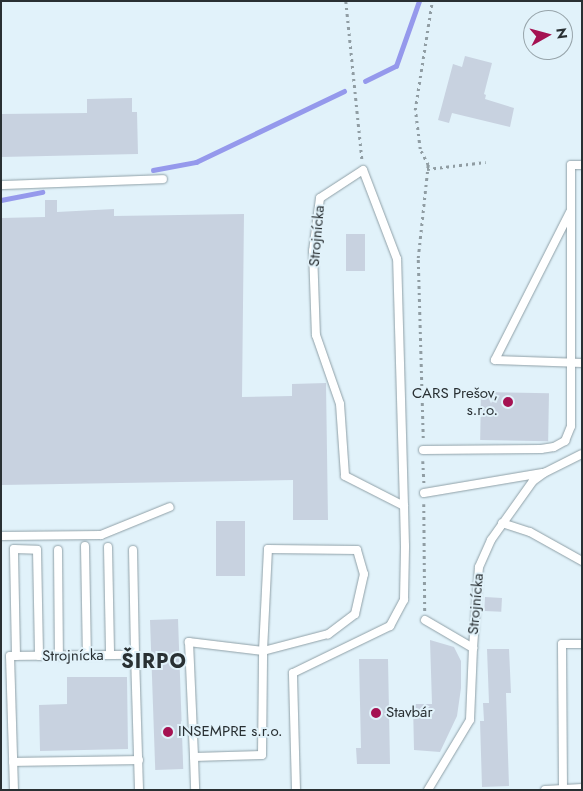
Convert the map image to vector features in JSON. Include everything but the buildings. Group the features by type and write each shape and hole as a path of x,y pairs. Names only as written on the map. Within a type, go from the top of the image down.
{"lane":[{"path":"423,450 554,448 565,440 571,426 571,165 582,165"},
{"path":"296,790 293,673 390,626 404,600 404,506 397,259 363,170"},
{"name":"Strojnícka","path":"363,170 320,198 313,251 316,335 340,404 345,476 404,506"},
{"path":"1,185 163,179"},
{"path":"571,210 495,360 582,363"},
{"name":"Strojnícka","path":"428,790 470,720 479,567 490,540 533,481 544,473 582,454"},
{"path":"424,493 544,473"},
{"path":"1,536 101,535 170,507"},
{"path":"502,523 530,532 582,561"},
{"path":"85,546 87,656"},
{"path":"108,547 110,656"},
{"path":"194,757 262,755 263,651 268,549 357,550 364,574 355,614 328,634 263,651 189,642 195,790"},
{"path":"14,790 10,656 16,656 14,550 37,550 39,656"},
{"path":"58,550 59,656"},
{"path":"133,550 139,790"},
{"name":"Strojnícka","path":"425,620 473,648"},
{"path":"563,789 562,644 582,644"},
{"name":"Strojnícka","path":"16,656 135,655"},
{"path":"13,762 139,760"},
{"path":"545,790 582,788"}],"path":[{"path":"346,1 363,170"},
{"path":"425,620 422,344 418,258 427,169 420,148 415,110 432,1"},
{"path":"427,169 486,162"}],"waterway":[{"path":"365,81 396,66 419,1"},
{"path":"153,170 196,162 344,91"},
{"path":"1,200 42,192"}],"place":[{"name":"CARS Prešov, s.r.o.","path":"508,402"},
{"name":"Stavbár","path":"376,713"},
{"name":"INSEMPRE s.r.o.","path":"168,732"}],"district":[{"name":"ŠIRPO","path":"154,661"}]}
